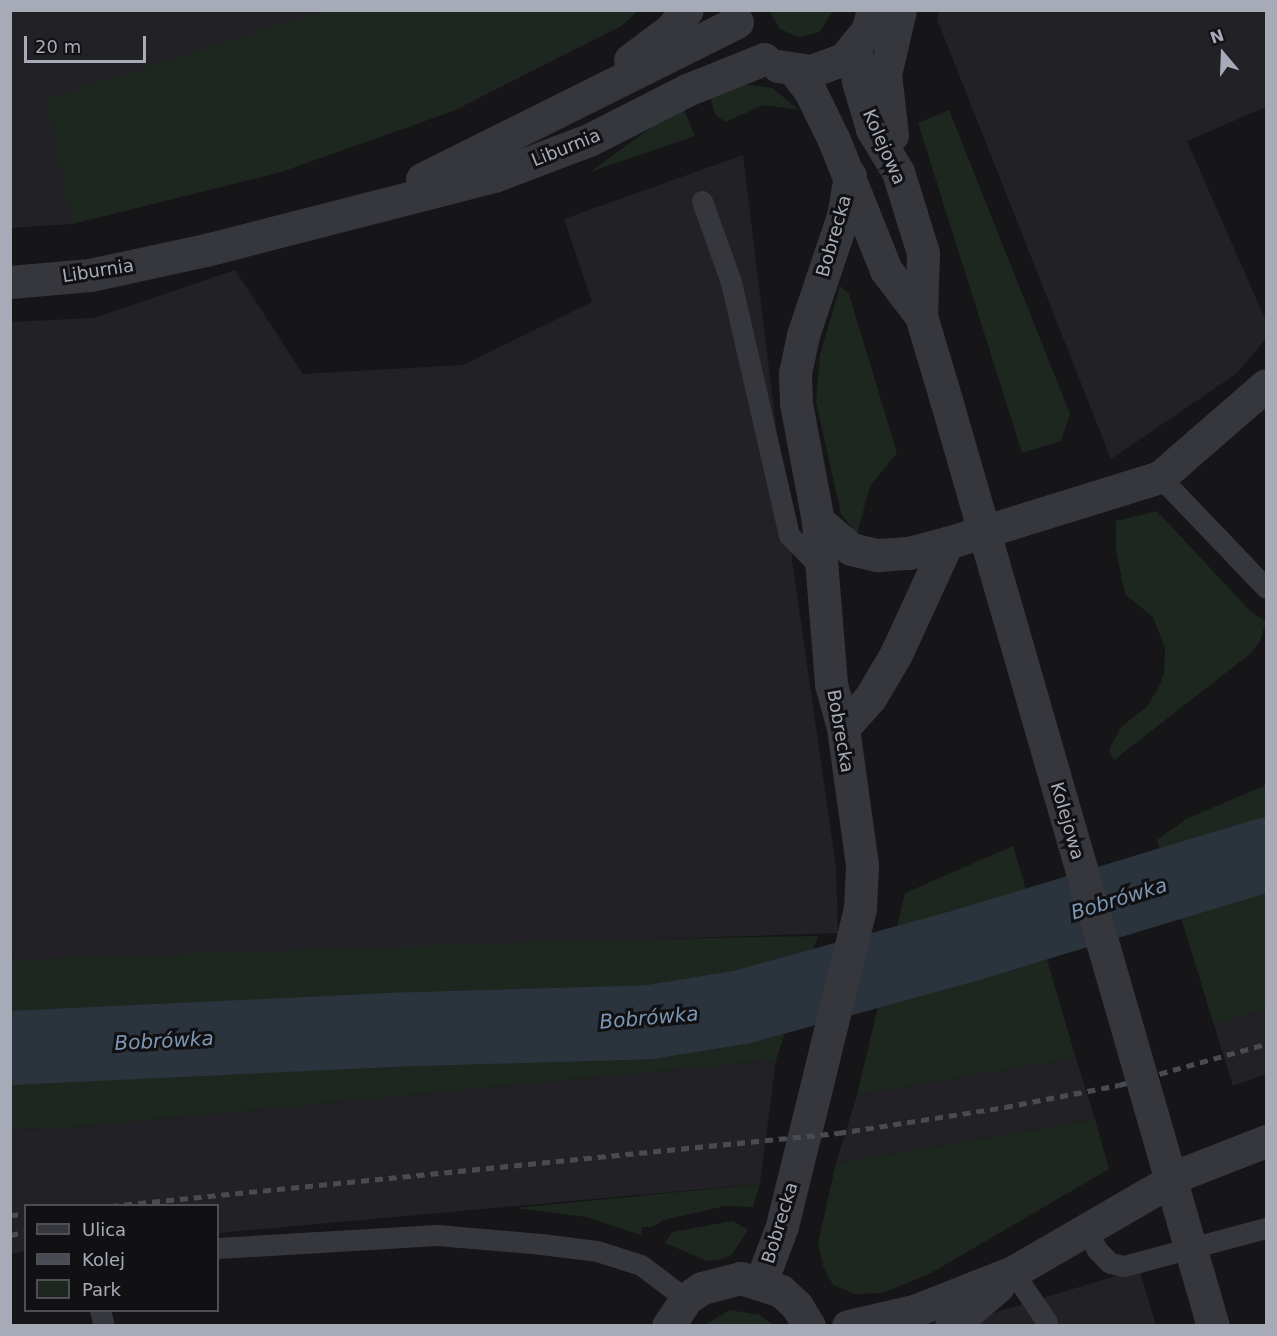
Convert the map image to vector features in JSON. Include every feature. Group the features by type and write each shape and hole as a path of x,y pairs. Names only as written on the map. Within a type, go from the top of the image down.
{"street":[{"path":"565,106 662,37 687,10"},
{"path":"737,16 748,43 764,59 795,71 828,68 856,48 867,31 873,10"},
{"path":"898,172 885,90 892,35 900,10"},
{"name":"Liburnia","path":"358,209 513,136 565,106 737,16"},
{"name":"Kolejowa","path":"856,48 858,81 872,129 898,172 923,253 921,316 1212,1326"},
{"name":"Liburnia","path":"10,282 90,275 206,250 358,209 494,176 589,140 687,90 764,59"},
{"name":"Kolejowa","path":"795,71 810,91 850,176 886,270 921,316"},
{"name":"Bobrecka","path":"761,1282 782,1226 858,925 862,865 843,728 831,684 818,522 798,424 795,373 803,335 843,216 850,176"},
{"path":"818,522 850,549 878,555 909,553 947,543 1160,477 1266,385"},
{"path":"843,728 870,698 896,654 947,543"},
{"path":"951,1326 1013,1272 1085,1228 1184,1173 1266,1141"},
{"path":"848,1326 914,1311 1013,1272"},
{"path":"668,1326 686,1299 721,1280 761,1282 781,1291 798,1306 809,1326"}],"lane":[{"path":"702,201 731,282 789,535 822,569"},
{"path":"1160,477 1266,588"},
{"path":"1085,1228 1096,1250 1110,1263 1124,1266 1266,1228"},
{"path":"219,1248 437,1235 541,1244 597,1251 641,1265 686,1299"},
{"path":"1013,1272 1047,1322"}],"shaded area":[{"path":"11,11 638,11 621,26 453,111 281,172 72,224 11,228"},
{"path":"939,11 1266,11 1266,107 1187,141 1266,321 1266,339 1236,374 1111,459 937,19"},
{"path":"743,155 793,567 836,867 838,933 11,960 10,322 94,318 235,270 303,374 463,365 592,302 564,219"},
{"path":"1266,1010 1266,1074 1233,1086 1214,1025"},
{"path":"1076,1058 1095,1119 836,1163 857,1095"},
{"path":"776,1060 760,1184 219,1233 219,1204 24,1204 24,1251 11,1254 10,1128 58,1129"},
{"path":"1139,1269 1156,1325 972,1326 986,1315"}],"green space":[{"path":"326,10 638,11 621,26 453,111 281,172 72,224 46,99"},
{"path":"769,11 833,11 820,32 799,37 780,29"},
{"path":"744,84 772,88 799,110 764,105 725,122 715,114 710,97"},
{"path":"682,105 695,136 590,172"},
{"path":"949,110 1070,414 1061,441 1022,453 918,123"},
{"path":"840,286 849,294 897,453 870,486 857,534 841,514 816,402 820,355"},
{"path":"1157,511 1252,613 1266,621 1260,642 1250,654 1114,760 1109,750 1121,727 1147,707 1158,688 1164,674 1165,648 1153,617 1125,594 1116,551 1116,521"},
{"path":"1266,785 1266,1010 1214,1025 1157,840 1186,819"},
{"path":"1013,846 1076,1058 857,1095 905,893"},
{"path":"818,936 776,1060 58,1129 11,1128 11,960 586,940"},
{"path":"1095,1119 1109,1169 931,1273 883,1293 855,1294 833,1285 823,1266 818,1243 836,1163"},
{"path":"760,1184 753,1207 725,1206 664,1220 652,1227 642,1227 641,1235 586,1217 516,1208"},
{"path":"733,1221 748,1230 732,1254 720,1260 707,1261 665,1243 672,1232"},
{"path":"730,1310 760,1315 773,1325 704,1325"}],"waterway":[{"name":"Bobrówka","path":"10,1048 386,1030 650,1022 742,1007 967,945 1266,855"}],"railway":[{"path":"130,1204 838,1133 1005,1107 1119,1085 1266,1044"},
{"path":"10,1215 24,1214"},
{"path":"10,1235 24,1232"}]}
